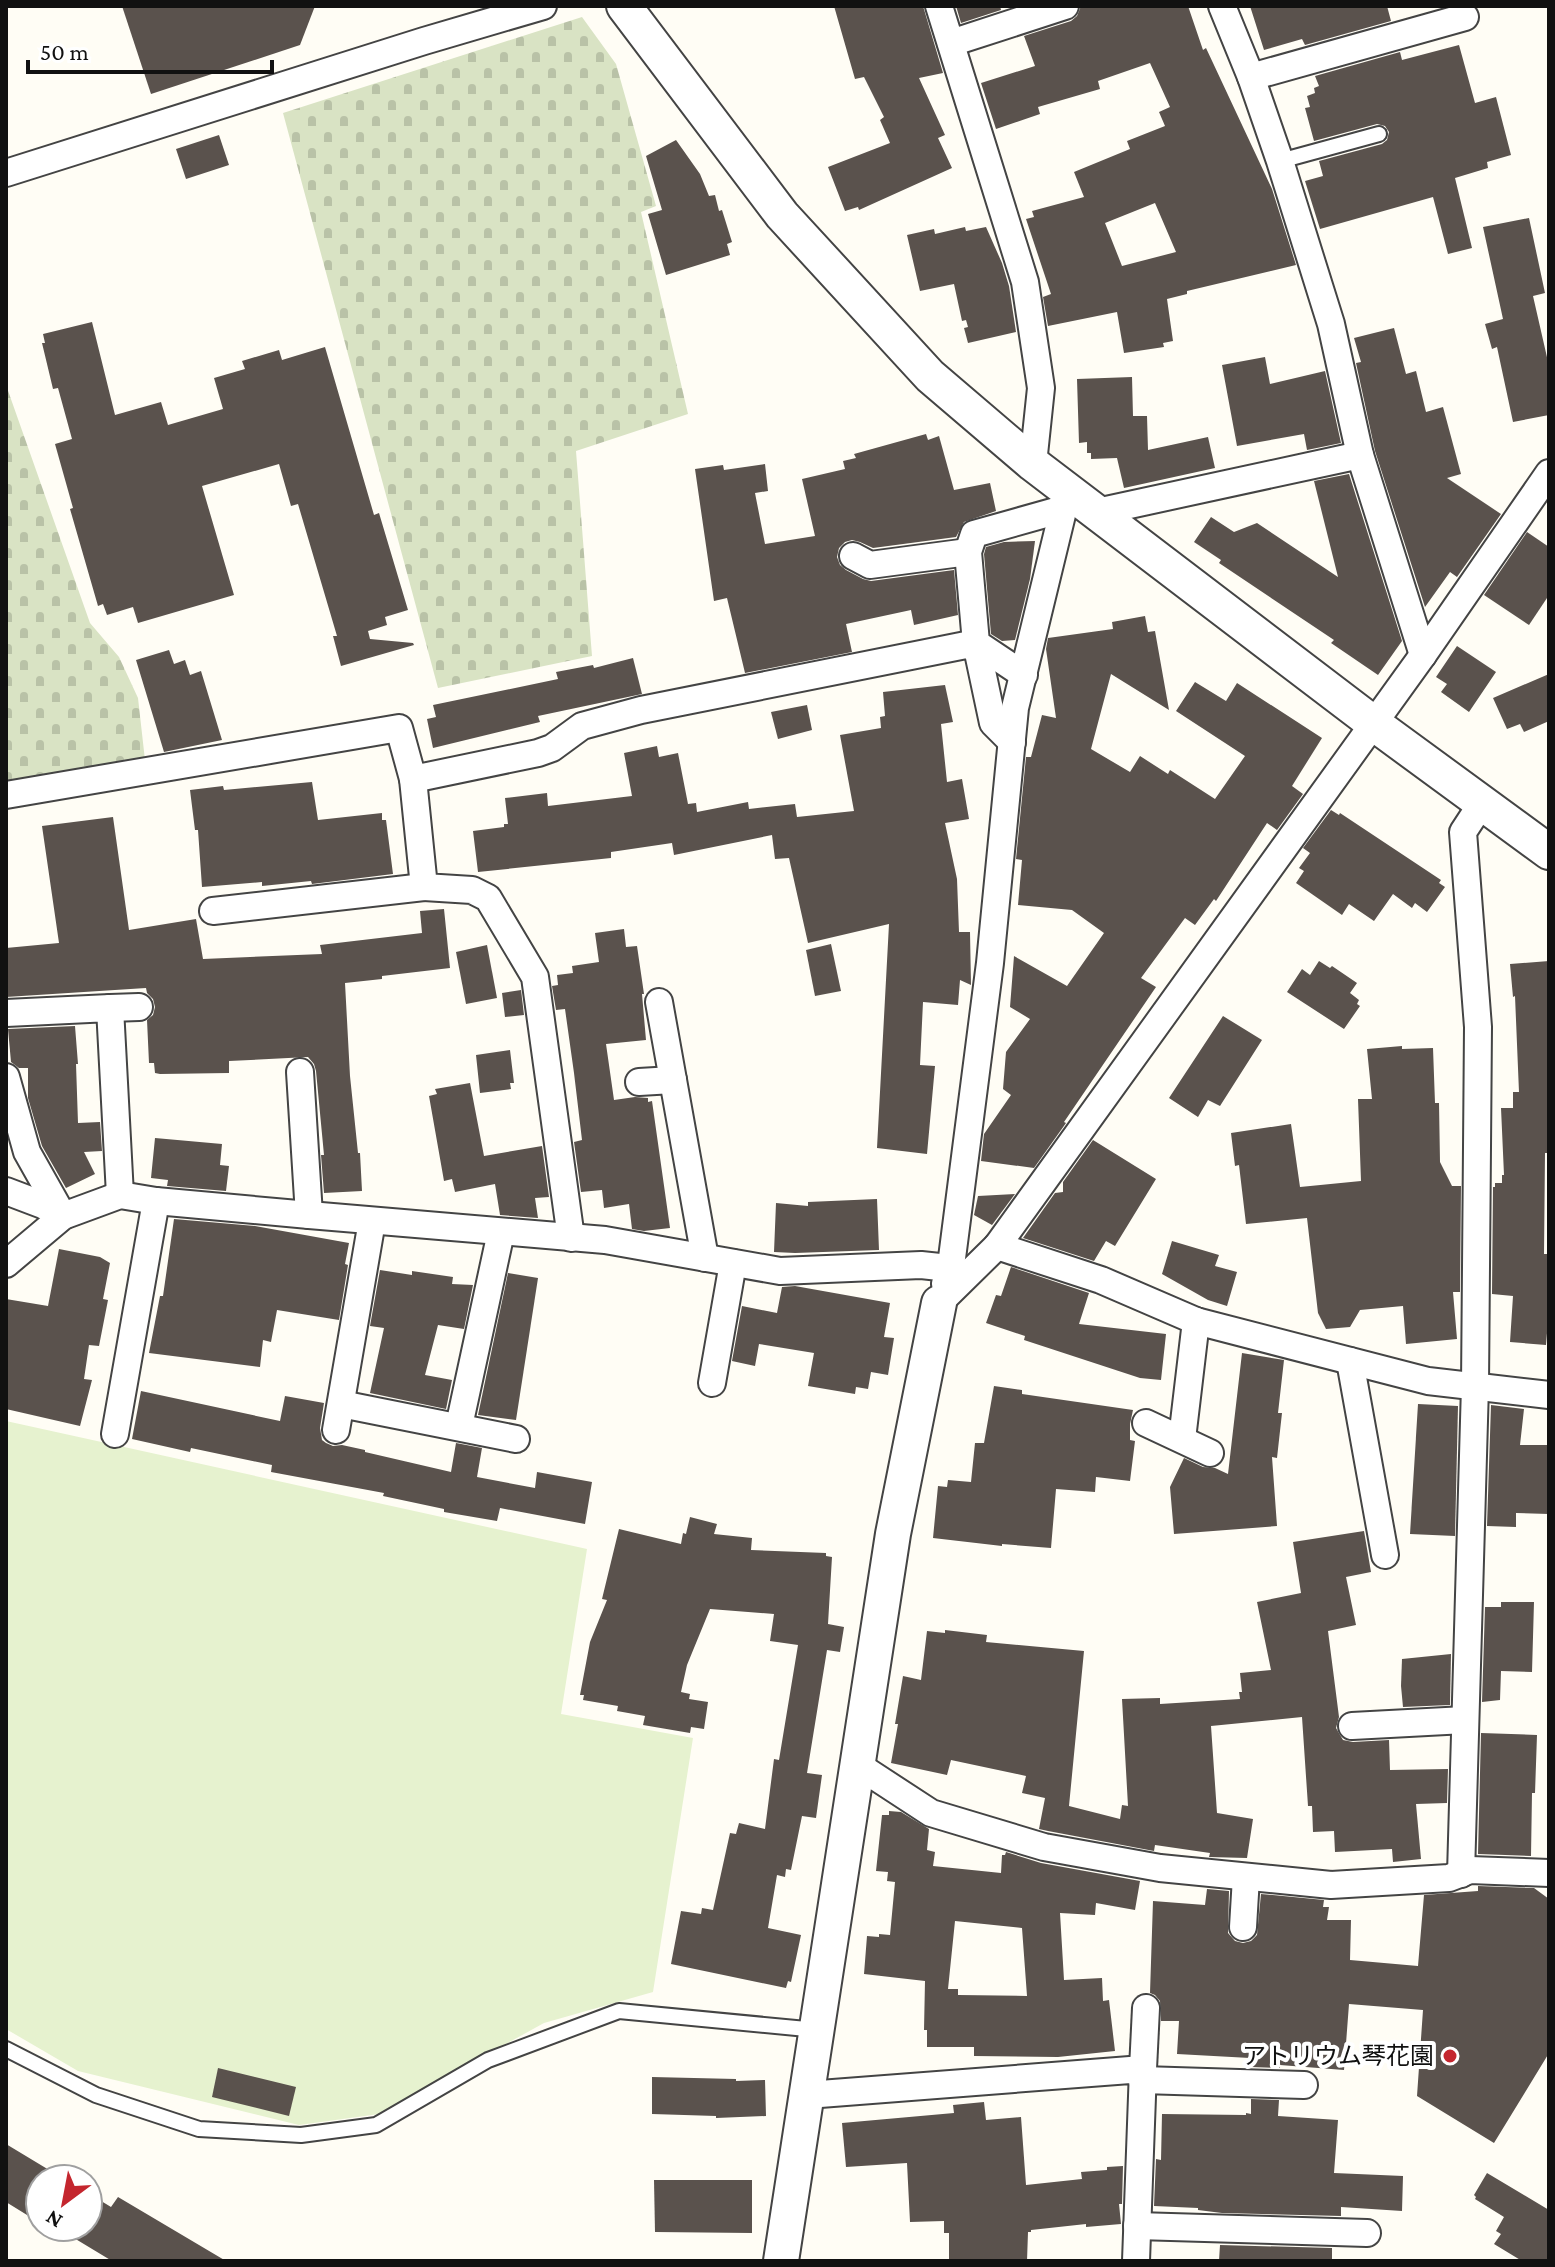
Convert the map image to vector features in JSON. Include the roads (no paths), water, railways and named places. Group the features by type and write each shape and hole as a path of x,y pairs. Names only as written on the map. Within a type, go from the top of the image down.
{"street":[{"path":"6,173 543,6"},
{"path":"624,6 782,215 930,376 1076,503 1549,852"},
{"path":"939,6 1025,282 1041,388 1033,464"},
{"path":"951,43 1065,6"},
{"path":"1222,6 1280,161 1331,324 1360,455 1423,655"},
{"path":"1251,77 1465,17"},
{"path":"1012,742 993,723 976,643 968,552 974,534 1076,503 1360,455"},
{"path":"939,1303 997,1246 1423,655 1549,473"},
{"path":"781,2261 893,1534 939,1303 949,1268 990,963 1015,708 1076,503"},
{"path":"853,556 870,565 968,552"},
{"path":"413,779 538,753 552,748 582,726 641,710 976,643 1024,675"},
{"path":"6,795 399,728 413,779 424,887"},
{"path":"1461,1874 1475,1386 1478,1027 1463,832 1482,803"},
{"path":"213,911 424,887 472,890 488,898 535,977 571,1238"},
{"path":"659,1002 705,1258"},
{"path":"6,1013 139,1007"},
{"path":"110,1008 120,1195"},
{"path":"300,1072 309,1215"},
{"path":"6,1077 27,1152 63,1216"},
{"path":"639,1082 673,1080"},
{"path":"6,1191 63,1216"},
{"path":"6,1264 63,1216 120,1195 156,1201 605,1240 780,1271 921,1265 949,1268"},
{"path":"115,1434 156,1201"},
{"path":"336,1430 372,1221"},
{"path":"459,1426 501,1232"},
{"path":"997,1246 1101,1280 1196,1321 1428,1381 1549,1395"},
{"path":"712,1383 733,1263"},
{"path":"1182,1439 1196,1321"},
{"path":"1350,1361 1385,1555"},
{"path":"341,1404 516,1439"},
{"path":"1146,1423 1210,1453"},
{"path":"1352,1726 1465,1720"},
{"path":"859,1766 931,1813 1044,1847 1160,1868 1331,1885 1449,1878 1470,1870 1549,1873"},
{"path":"1243,1927 1246,1877"},
{"path":"1136,2261 1146,2008"},
{"path":"807,2095 1142,2074 1304,2085"},
{"path":"1137,2226 1367,2233"}],"lane":[{"path":"1280,161 1379,134"},
{"path":"6,2049 96,2095 199,2129 301,2135 376,2125 488,2060 619,2011 817,2030"}],"place":[{"name":"アトリウム琴花園","path":"1450,2056"}]}
